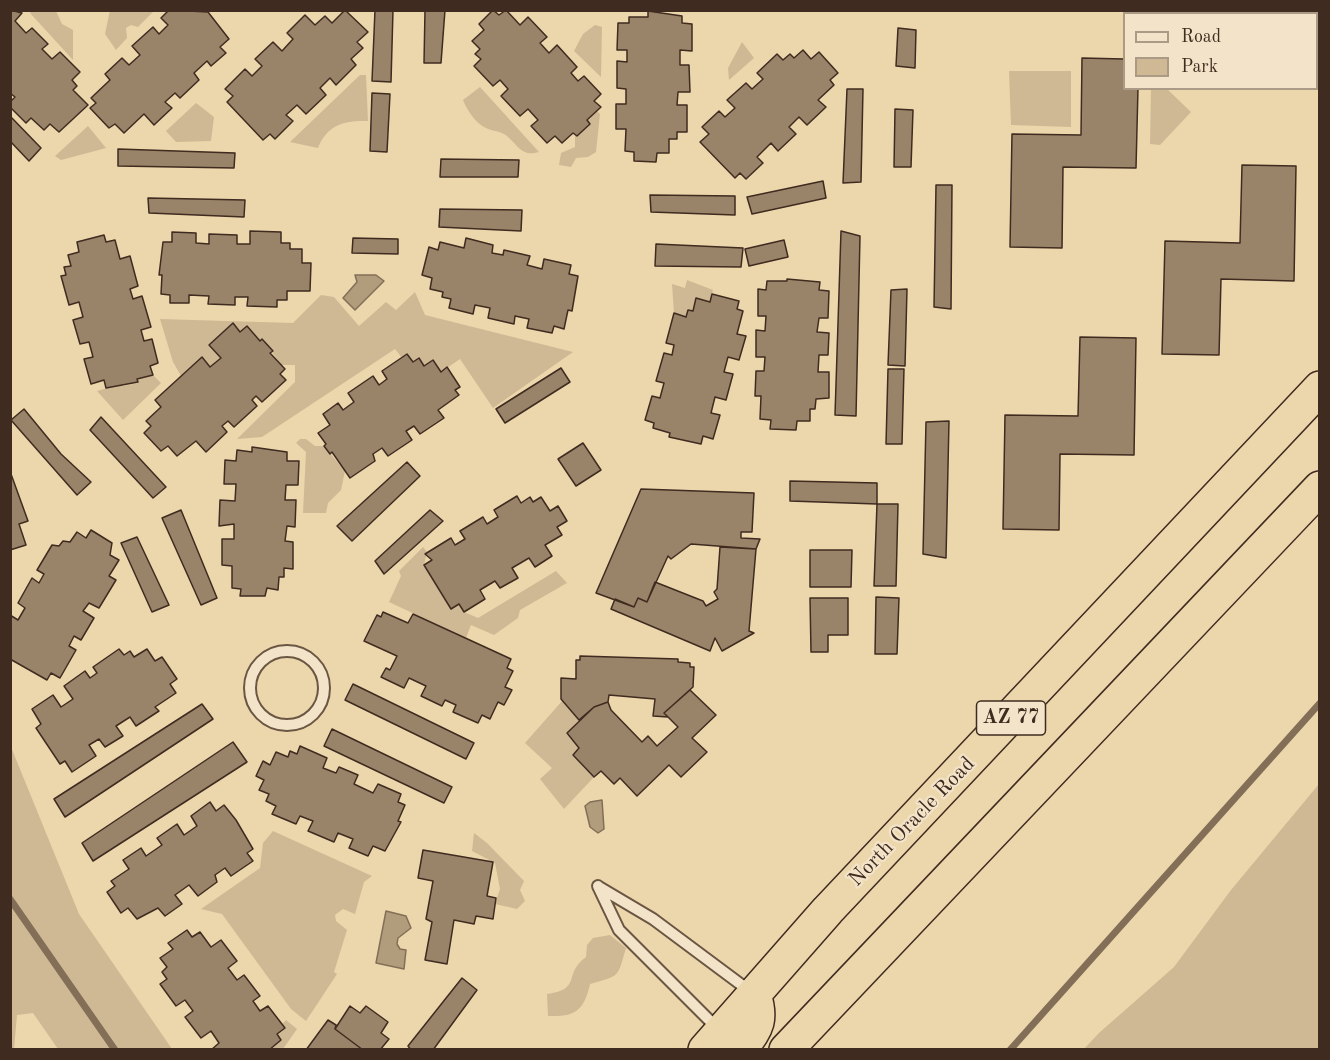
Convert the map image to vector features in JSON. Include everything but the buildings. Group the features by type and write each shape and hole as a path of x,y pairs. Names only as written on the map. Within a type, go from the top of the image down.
{"highway":[{"name":"North Oracle Road","path":"753,994 828,910 1320,388"},
{"name":"AZ 77","path":"786,1050 1320,488"},
{"path":"722,1044 757,1026 759,1010 753,994"}],"lane":[{"path":"289,651 309,658 317,666 324,687 319,708 312,716 293,725 272,723 263,717 255,709 249,690 254,670 260,662 279,652 289,651"},
{"path":"722,1044 619,930 598,886 653,919 753,994"}],"green space":[{"path":"110,10 154,11 138,27 131,25 126,28 127,38 116,50 105,34"},
{"path":"31,11 56,11 62,24 73,30 73,60 30,13"},
{"path":"595,25 602,27 601,77 574,51 583,34"},
{"path":"742,42 754,58 729,80 728,68"},
{"path":"1009,71 1071,71 1071,127 1011,125"},
{"path":"360,75 366,75 368,121 344,123 331,129 318,148 290,142"},
{"path":"480,87 539,152 523,151 504,134 486,128 475,120 463,100"},
{"path":"1151,90 1168,90 1191,112 1160,145 1150,144"},
{"path":"196,103 214,117 211,141 176,142 166,131"},
{"path":"597,111 600,114 596,152 588,157 576,158 571,167 559,165 561,153 575,147 575,134"},
{"path":"88,126 106,148 61,160 55,156"},
{"path":"687,280 713,290 710,302 693,311 688,310 686,317 674,314 672,284 685,288"},
{"path":"415,292 425,315 573,352 493,408 460,359 441,372 433,361 424,366 419,359 413,362 407,354 402,358 395,349 262,437 237,439 295,382 295,365 281,365 263,339 260,341 247,326 240,332 233,324 209,345 221,358 210,367 201,358 181,376 173,362 160,319 293,323 321,295 334,297 359,326 386,302 396,310"},
{"path":"153,375 161,383 123,420 97,391 121,384 123,386 138,383 137,379"},
{"path":"300,439 306,439 315,446 324,446 345,471 341,490 328,503 326,513 303,513 306,452 296,443"},
{"path":"423,547 427,552 424,565 450,608 459,604 464,612 478,618 556,571 567,583 520,610 518,618 494,635 471,625 466,638 389,602 401,576 399,571"},
{"path":"562,701 579,720 567,733 579,748 573,755 594,777 564,809 540,779 552,768 525,743"},
{"path":"11,747 79,914 172,1049 58,1049 33,1013 17,1015 14,1049 11,1049"},
{"path":"1319,784 1319,1049 1084,1049 1174,967 1231,890"},
{"path":"273,831 372,876 364,882 355,914 343,909 335,915 336,921 347,930 334,972 337,974 306,1021 291,1009 222,914 201,909 260,868 263,843"},
{"path":"474,833 524,881 520,890 525,901 517,909 495,904 500,889 495,863 472,851"},
{"path":"610,935 626,948 619,971 612,977 590,984 585,1001 577,1010 565,1015 548,1016 547,994 558,992 569,985 575,970 586,957 587,945 593,938"},
{"path":"286,1020 297,1029 283,1049 269,1050 281,1040 277,1034 284,1029 282,1024"}],"shaded area":[{"path":"355,275 376,275 384,281 355,310 343,298 357,282"},
{"path":"602,800 604,829 598,833 590,827 585,806 590,802"},
{"path":"386,911 406,916 411,928 398,938 397,944 400,949 406,950 404,969 376,963"}],"waterway":[{"path":"1010,1050 1320,703"},
{"path":"10,899 115,1050"}]}
